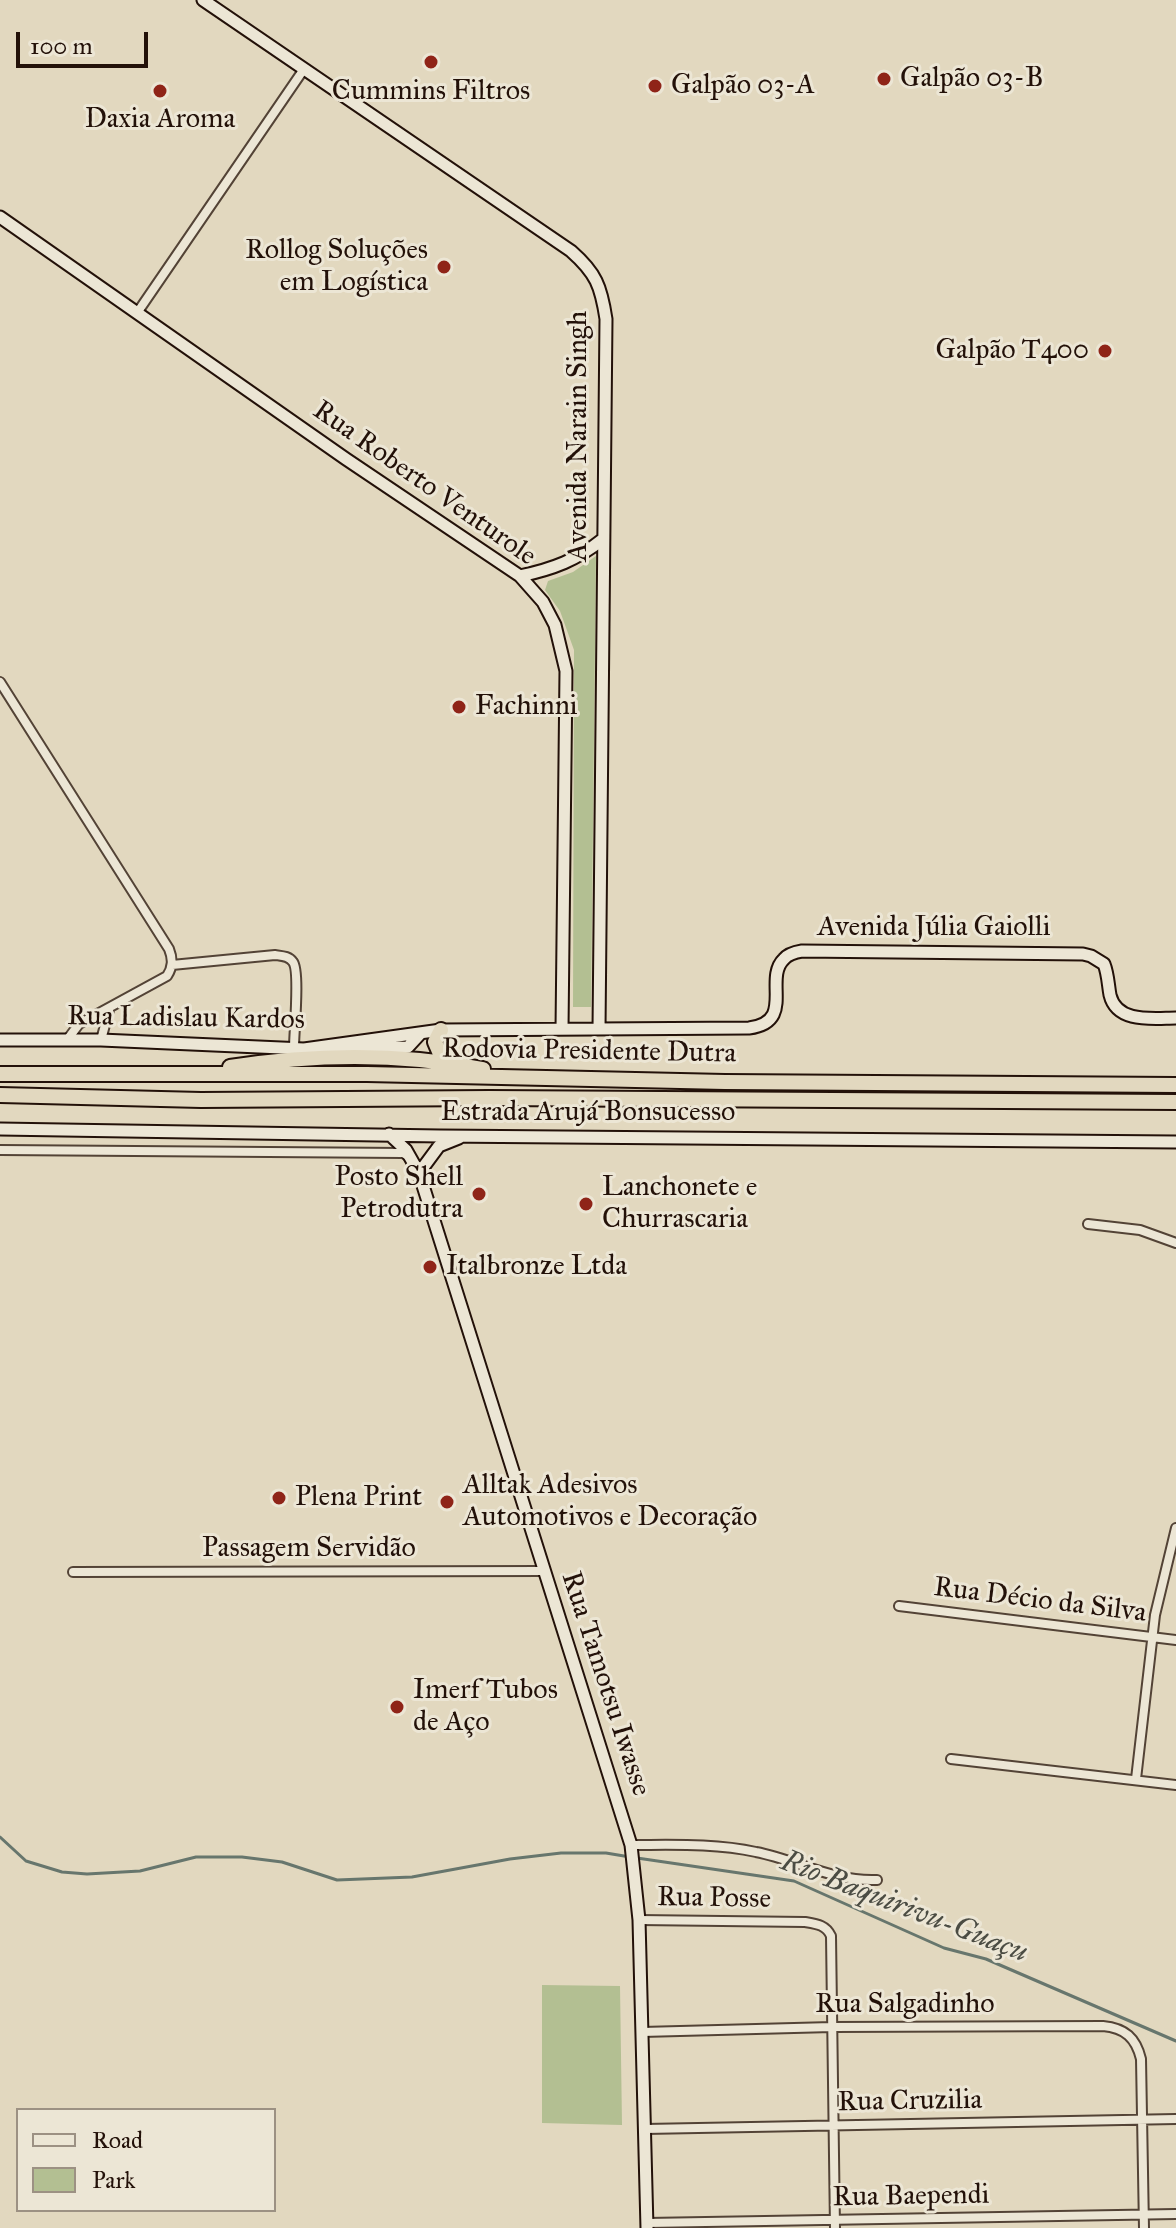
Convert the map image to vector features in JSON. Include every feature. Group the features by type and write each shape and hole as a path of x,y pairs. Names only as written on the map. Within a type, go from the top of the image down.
{"highway":[{"path":"441,1030 435,1042 443,1061"},
{"path":"266,1061 299,1048"},
{"path":"186,1074 266,1061 425,1058 485,1069 510,1070 530,1076"},
{"name":"Rodovia Presidente Dutra","path":"0,1074 530,1076 725,1082 1176,1085"},
{"name":"Rodovia Presidente Dutra","path":"0,1095 201,1100 497,1098 1176,1102"}],"street":[{"name":"Avenida Narain Singh","path":"203,0 571,251 587,266 602,291 606,319 599,1029"},
{"path":"137,313 304,69"},
{"name":"Rua Roberto Venturole","path":"0,217 346,459 520,576 543,602 555,625 566,671 562,1029"},
{"path":"520,576 565,565 603,539"},
{"path":"0,682 169,949 172,965 163,979 79,1024 67,1040"},
{"name":"Avenida Júlia Gaiolli","path":"562,1029 756,1027 764,1024 774,1013 778,997 777,976 783,959 802,951 1083,954 1104,964 1110,997 1119,1011 1139,1017 1176,1018"},
{"path":"172,965 275,955 289,958 296,975 299,1048"},
{"path":"101,1040 109,1010"},
{"path":"441,1030 562,1029"},
{"name":"Rua Ladislau Kardos","path":"0,1040 101,1040 339,1050 408,1047 420,1034 441,1030"},
{"name":"Estrada Arujá Bonsucesso","path":"0,1129 1176,1142"},
{"name":"Rua Tamotsu Iwasse","path":"389,1134 411,1157 419,1173 631,1846 639,1920 647,2225"},
{"path":"419,1173 439,1146 461,1136"},
{"path":"0,1150 403,1153 411,1157"},
{"path":"1088,1224 1140,1230 1176,1243"},
{"path":"1136,1779 1153,1637 1176,1528"},
{"name":"Passagem Servidão","path":"73,1572 544,1571"},
{"name":"Rua Décio da Silva","path":"899,1606 1176,1640"},
{"path":"951,1759 1176,1785"},
{"path":"631,1846 737,1849 758,1852 851,1880 877,1880"},
{"name":"Rua Posse","path":"639,1920 805,1922 823,1927 831,1936 832,2027"},
{"path":"832,2027 835,2224"},
{"name":"Rua Salgadinho","path":"642,2032 832,2027 1114,2027 1122,2029 1135,2041 1141,2059 1141,2120"},
{"name":"Rua Cruzilia","path":"645,2129 1176,2119"},
{"path":"1141,2120 1144,2228"},
{"name":"Rua Baependi","path":"647,2225 835,2224 1176,2214"}],"green space":[{"path":"596,556 591,1007 573,1007 574,650 560,611 545,590 548,581 573,572"},
{"path":"542,1985 620,1986 622,2125 542,2123"}],"waterway":[{"name":"Rio Baquirivu-Guaçu","path":"0,1837 26,1861 62,1872 87,1874 140,1871 196,1857 242,1857 282,1862 337,1880 412,1877 561,1853 606,1853 630,1857"},
{"name":"Rio Baquirivu-Guaçu","path":"637,1858 794,1881 944,1948 986,1959 1176,2041"}],"place":[{"name":"Cummins Filtros","path":"431,62"},
{"name":"Galpão 03-B","path":"884,79"},
{"name":"Galpão 03-A","path":"655,86"},
{"name":"Daxia Aroma","path":"160,91"},
{"name":"Rollog Soluções em Logística","path":"444,267"},
{"name":"Galpão T400","path":"1105,351"},
{"name":"Fachinni","path":"459,707"},
{"name":"Posto Shell Petrodutra","path":"479,1194"},
{"name":"Lanchonete e Churrascaria","path":"586,1204"},
{"name":"Italbronze Ltda","path":"430,1267"},
{"name":"Plena Print","path":"279,1498"},
{"name":"Alltak Adesivos Automotivos e Decoração","path":"447,1502"},
{"name":"Imerf Tubos de Aço","path":"397,1707"}]}
